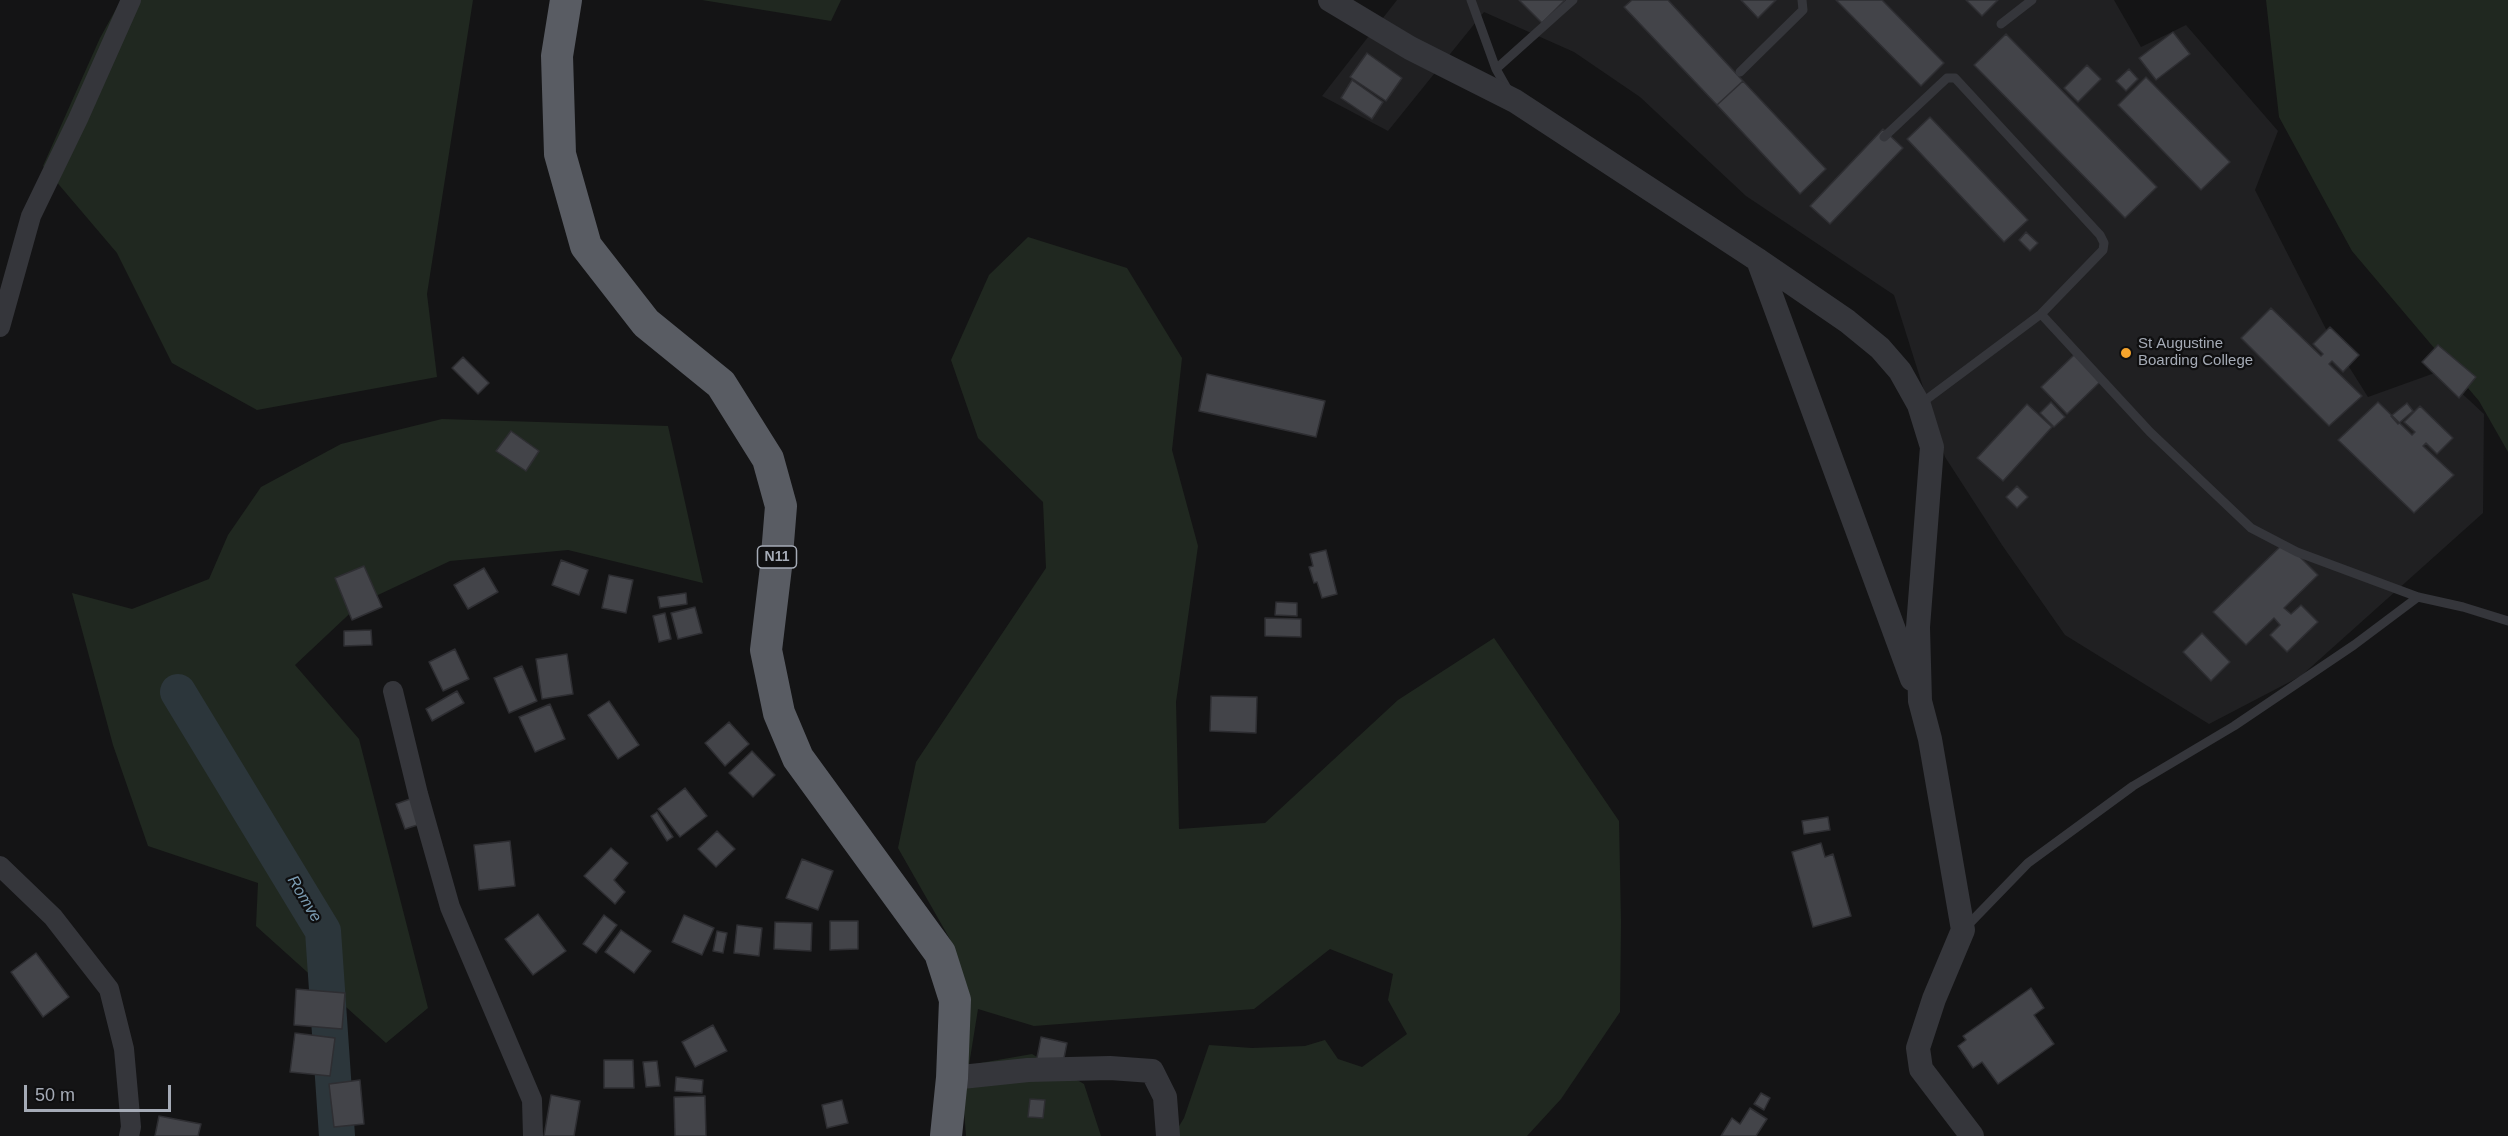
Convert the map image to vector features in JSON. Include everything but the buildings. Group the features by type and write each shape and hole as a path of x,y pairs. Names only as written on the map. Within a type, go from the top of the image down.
{"highway":[{"name":"N11","path":"566,0 558,56 560,154 586,246 646,323 721,384 768,459 781,506 766,650 779,713 798,758 940,952 955,1000 952,1078 946,1136"}],"street":[{"path":"0,327 31,216 78,119 131,0"},
{"path":"1330,0 1410,48 1515,101 1758,260 1846,321 1880,348 1900,370 1919,405 1932,447 1918,627 1920,701"},
{"path":"1758,260 1892,619 1920,701 1932,750 1963,930 1934,999 1918,1048 1921,1069 1972,1136"},
{"path":"393,691 418,794 450,907 532,1100 533,1136"},
{"path":"0,866 52,917 110,989 124,1049 131,1127 129,1136"},
{"path":"952,1078 1028,1070 1110,1068 1152,1071 1165,1097 1168,1136"}],"lane":[{"path":"1471,0 1496,69 1515,101"},
{"path":"1496,69 1573,0"},
{"path":"1740,72 1803,10 1802,0"},
{"path":"2001,24 2032,0"},
{"path":"1884,137 1947,78 1955,78 2100,235 2104,243 2103,250 2041,314 1919,405"},
{"path":"2041,314 2150,432 2250,528 2297,552 2418,597 2463,607 2508,621"},
{"path":"1963,930 2028,863 2133,786 2234,726 2354,645 2418,597"}],"shaded area":[{"path":"121,0 473,0 427,294 437,377 257,410 172,363 117,253 43,166 100,38"},
{"path":"702,0 841,0 831,21"},
{"name":"St Augustine Boarding College","path":"1397,0 2114,0 2141,47 2186,25 2278,131 2255,190 2329,335 2368,397 2443,370 2454,386 2484,414 2483,513 2301,676 2209,724 2065,635 2002,545 1945,457 1894,295 1746,196 1640,97 1574,52 1484,12 1388,131 1322,96"},
{"path":"2266,0 2508,0 2508,452 2479,401 2352,251 2279,117"},
{"path":"1028,237 1127,268 1182,358 1172,450 1198,546 1176,702 1179,829 1265,823 1398,700 1494,638 1619,821 1620,1012 1561,1099 1527,1136 1173,1136 1184,1118 1209,1045 1252,1048 1305,1046 1325,1040 1338,1059 1362,1067 1407,1034 1388,1000 1393,974 1330,949 1254,1009 1034,1026 978,1009 969,1065 1032,1054 1084,1084 1101,1136 966,1136 951,941 898,848 916,762 1046,568 1043,502 978,438 951,360 989,275"},
{"path":"442,419 668,426 703,583 568,550 450,561 361,603 295,665 359,739 428,1008 386,1043 256,926 258,883 148,846 113,745 72,593 132,609 209,579 228,535 261,487 341,444"}],"waterway":[{"name":"Romve","path":"178,692 323,931 337,1136"}],"place":[{"name":"St Augustine Boarding College","path":"2126,353"}]}
